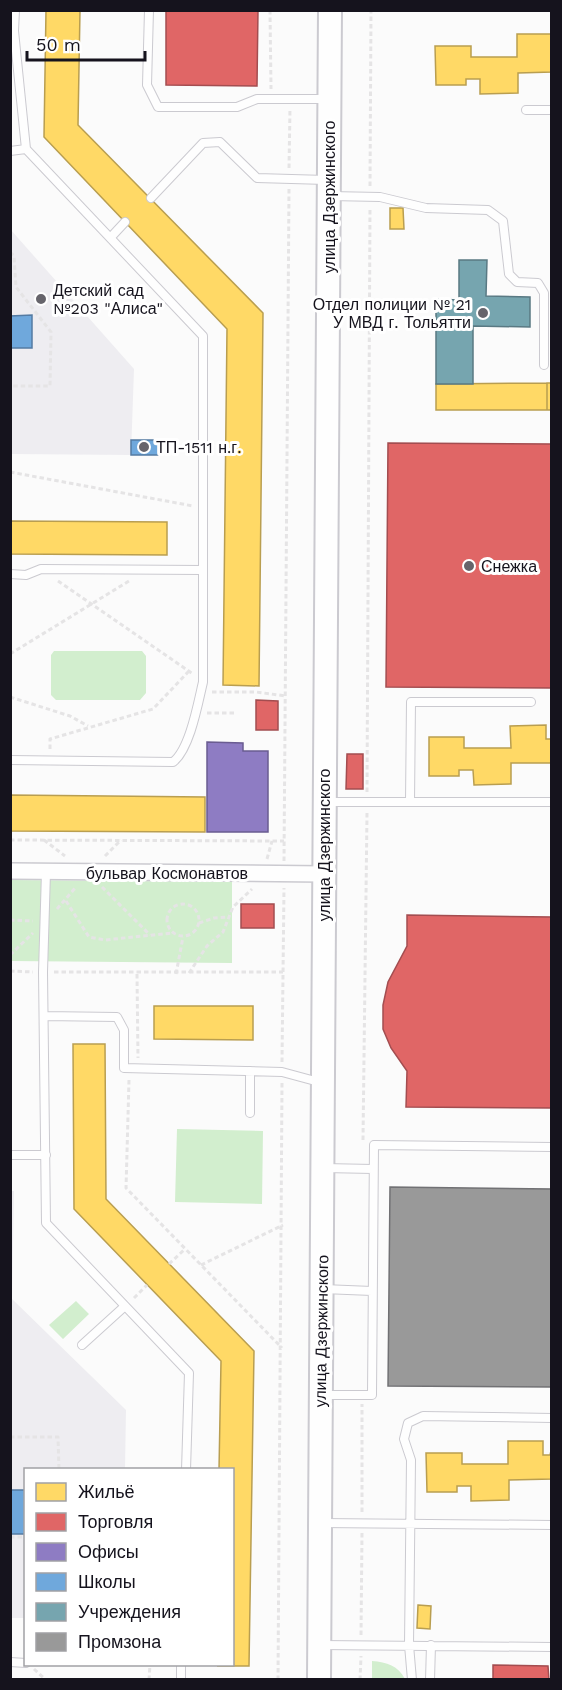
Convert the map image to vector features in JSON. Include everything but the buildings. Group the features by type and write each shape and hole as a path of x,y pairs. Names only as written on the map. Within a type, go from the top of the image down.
{"main road":[{"name":"улица Дзержинского","path":"319,1680 330,10"}],"street":[{"name":"бульвар Космонавтов","path":"10,871 324,874"}],"lane":[{"path":"10,760 173,762 180,757 196,713 203,682 203,336 26,149 12,31 15,10"},
{"path":"149,10 147,85 158,107 237,107 257,99 329,99"},
{"path":"526,110 552,110"},
{"path":"151,198 203,142 220,142 257,178 289,179 426,207 488,210 503,220 509,274 517,282 538,283 544,293 544,365"},
{"path":"10,152 26,149"},
{"path":"111,237 125,222"},
{"path":"10,574 26,575 41,569 203,570"},
{"path":"410,802 411,702 531,702"},
{"path":"324,802 552,802"},
{"path":"46,872 43,972 46,1223 189,1373 186,1468"},
{"path":"44,1016 117,1017 124,1030 124,1068 282,1072 322,1082"},
{"path":"250,1071 250,1113"},
{"path":"321,1395 372,1395 374,1145 552,1147"},
{"path":"10,1155 46,1155"},
{"path":"323,1168 373,1169"},
{"path":"322,1289 372,1291"},
{"path":"82,1346 125,1306"},
{"path":"412,1680 409,1645 411,1460 404,1439 408,1423 423,1416 552,1418"},
{"path":"320,1523 552,1525"},
{"path":"319,1645 552,1647"},
{"path":"430,1645 430,1680"}],"path":[{"path":"270,10 270,88 290,106 278,1680"},
{"path":"363,1169 370,10"},
{"path":"10,252 14,256 16,287 51,332 50,386 10,386"},
{"path":"10,472 203,508"},
{"path":"10,654 150,568"},
{"path":"90,603 211,687 211,692 256,692 286,696"},
{"path":"50,760 50,739 88,726 153,709 189,672"},
{"path":"10,697 70,716 88,726"},
{"path":"196,713 236,713"},
{"path":"10,840 284,841"},
{"path":"10,955 66,900 87,873 121,840"},
{"path":"189,974 207,946 223,932 233,907 264,874 272,841"},
{"path":"66,900 89,937 105,940 172,933 183,937 193,933 199,923 229,916"},
{"path":"172,933 167,923 169,912 177,905 188,905 197,912 199,923"},
{"path":"10,920 44,922"},
{"path":"176,974 183,937"},
{"path":"10,971 137,974 283,972"},
{"path":"137,974 138,1058 129,1072 126,1188 282,1348"},
{"path":"201,1265 282,1225"},
{"path":"169,1264 185,1248"},
{"path":"125,1306 147,1285"},
{"path":"360,1680 362,1395"},
{"path":"10,1437 58,1437 59,1468"},
{"path":"29,1666 46,1680"},
{"path":"111,1680 131,1680"}],"shaded area":[{"name":"Детский сад №203 \"Алиса\"","path":"10,229 134,369 131,455 11,454"},
{"path":"11,1191 14,1191 12,1299 126,1410 125,1468 24,1468 24,1618 11,1618"}],"green space":[{"path":"54,651 142,651 146,656 146,693 140,700 56,700 51,695 51,655"},
{"path":"11,880 232,882 232,963 11,961"},
{"path":"177,1129 263,1131 262,1204 175,1202"},
{"path":"76,1301 89,1314 63,1339 49,1325"},
{"path":"372,1661 392,1666 405,1679 372,1679"}],"place":[{"name":"Детский сад №203 \"Алиса\"","path":"41,299"},
{"name":"Отдел полиции № 21 У МВД г. Тольятти","path":"483,313"},
{"name":"ТП-1511 н.г.","path":"144,447"},
{"name":"Снежка","path":"469,566"}]}
